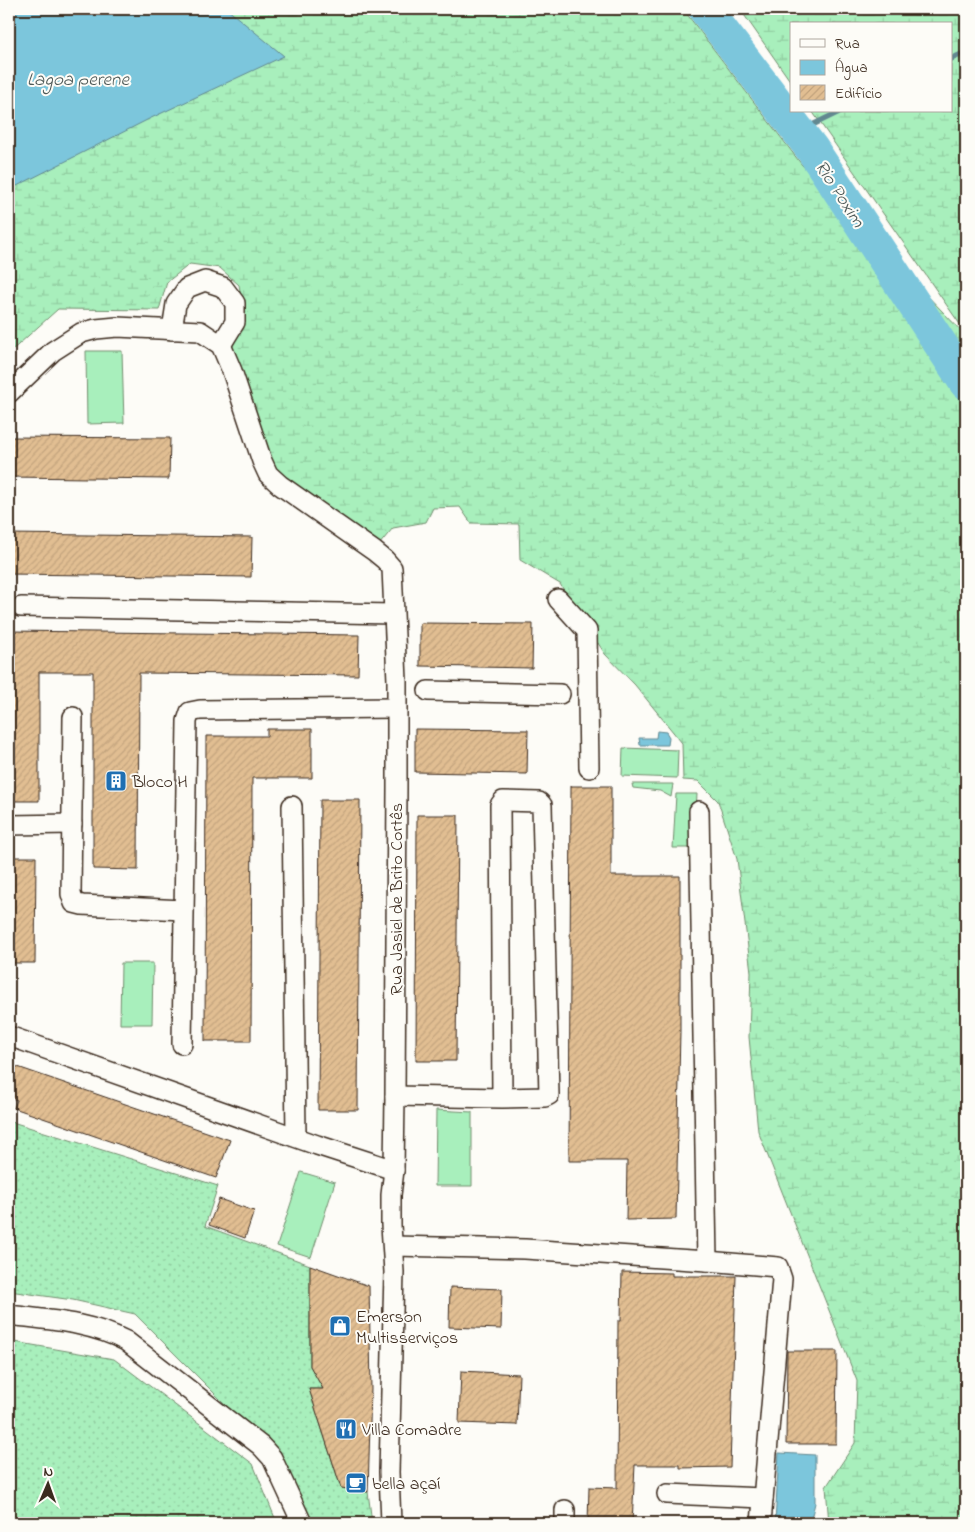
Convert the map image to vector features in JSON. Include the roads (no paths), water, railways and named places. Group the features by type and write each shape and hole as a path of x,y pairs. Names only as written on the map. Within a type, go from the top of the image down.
{"street":[{"path":"9,393 53,351 81,333 96,329 117,327 172,330 200,331 222,345 234,322 235,303 224,287 205,281 187,288 176,304 172,330"},
{"name":"Rua Jasiel de Brito Cortês","path":"222,345 268,474 280,485 374,551 392,568 397,681 397,788 394,1170 391,1196 394,1272 389,1472 391,1523"},
{"path":"558,599 587,631 589,768"},
{"path":"21,608 393,614"},
{"path":"428,691 560,694"},
{"path":"182,1044 187,721 190,712 200,710 396,708"},
{"path":"73,717 71,894 74,903 183,910"},
{"path":"395,1096 502,1098 545,1097 549,1095 542,805 539,802 502,801 500,805 502,1098"},
{"path":"292,806 296,1138"},
{"path":"699,811 706,1260"},
{"path":"9,825 72,824"},
{"path":"9,1036 296,1138 394,1170"},
{"path":"393,1246 525,1249 706,1260 778,1267 781,1273 781,1289 761,1523"},
{"path":"9,1315 93,1327 126,1341 261,1446 272,1458 302,1523"},
{"path":"667,1494 763,1498"}],"water":[{"name":"Lagoa perene","path":"9,9 227,9 284,56 149,119 9,190"},
{"path":"657,731 666,732 669,737 668,745 640,745 639,738 656,738"},
{"path":"779,1453 815,1455 815,1503 810,1523 775,1523"}],"waterway":[{"name":"Rio Poxim","path":"705,9 812,149 966,383"},
{"path":"952,59 966,52"},
{"path":"798,132 839,112"}],"place":[{"name":"Bloco H","path":"116,781"},
{"name":"Emerson Multisserviços","path":"340,1326"},
{"name":"Villa Comadre","path":"346,1429"},
{"name":"bella açaí","path":"356,1483"}]}
